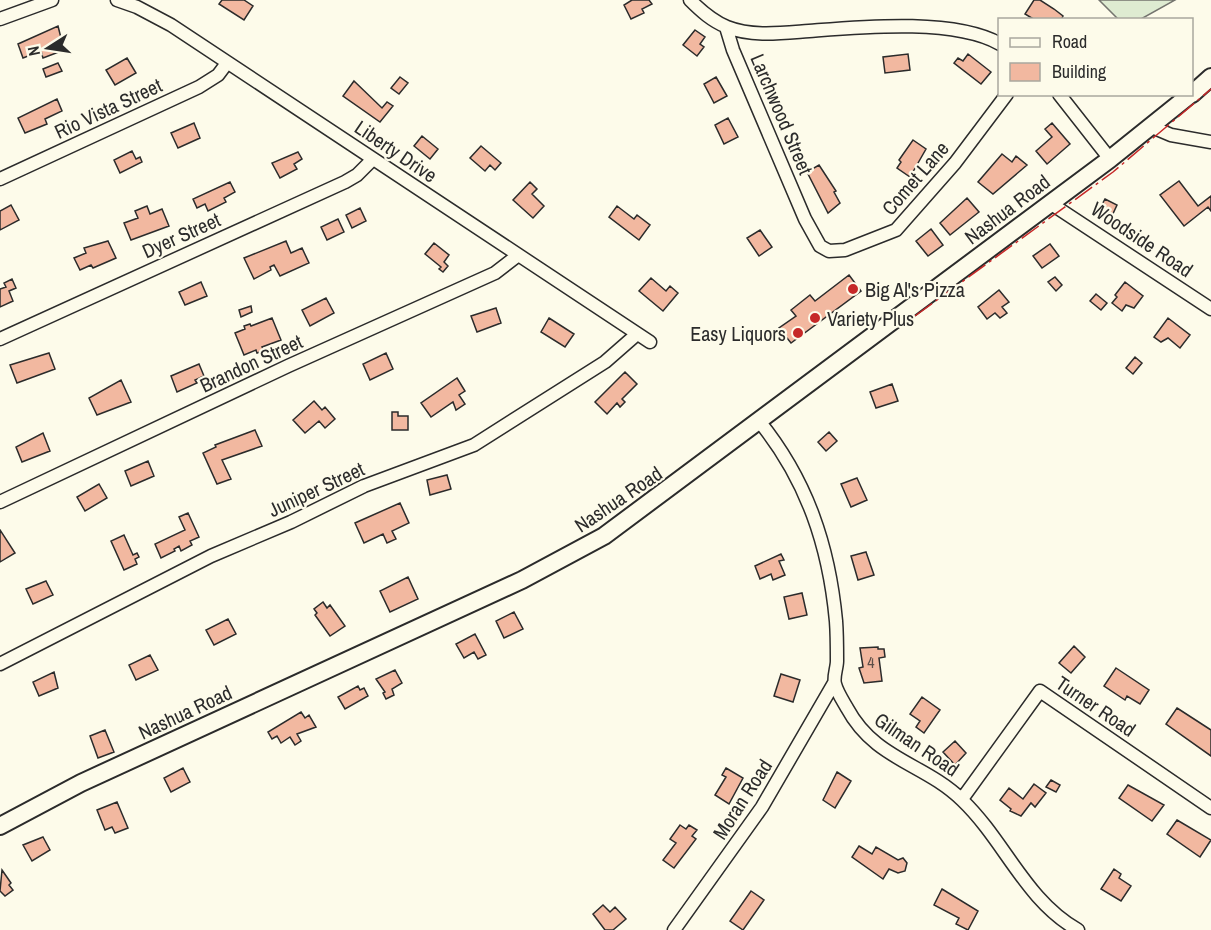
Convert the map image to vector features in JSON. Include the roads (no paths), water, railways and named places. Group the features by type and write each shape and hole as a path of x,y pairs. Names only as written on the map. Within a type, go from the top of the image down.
{"main road":[{"name":"Nashua Road","path":"1193,92 1211,77"},
{"name":"Nashua Road","path":"0,826 81,783 568,557 637,513 1110,159 1189,96"}],"street":[{"path":"0,19 52,0"},
{"name":"Liberty Drive","path":"117,0 162,20 650,342"},
{"path":"690,0 713,20 726,27 767,33 879,28 949,29 978,34 998,44"},
{"name":"Larchwood Street","path":"726,27 733,50 805,219 820,246 829,251"},
{"name":"Rio Vista Street","path":"0,179 199,87 218,75 227,63"},
{"name":"Comet Lane","path":"829,251 845,250 896,230 955,163 1005,96"},
{"path":"1061,96 1110,159"},
{"path":"1152,127 1171,135 1211,142"},
{"name":"Dyer Street","path":"0,339 345,182 357,175 373,159"},
{"name":"Woodside Road","path":"1050,203 1211,309"},
{"name":"Brandon Street","path":"0,502 278,370 481,279 507,265 517,256"},
{"name":"Juniper Street","path":"0,664 212,556 291,522 364,486 474,445 605,362 637,333"},
{"name":"Gilman Road","path":"759,421 788,460 808,499 822,535 828,557 836,623 834,682 853,720 868,738 902,762 943,784 962,799 997,839 1035,896 1055,915 1078,930"},
{"name":"Moran Road","path":"674,930 762,807 834,682"},
{"name":"Turner Road","path":"962,799 1040,691 1211,808"}],"place":[{"name":"Big Al's Pizza","path":"853,289"},
{"name":"Variety Plus","path":"815,318"},
{"name":"Easy Liquors","path":"798,333"}]}
